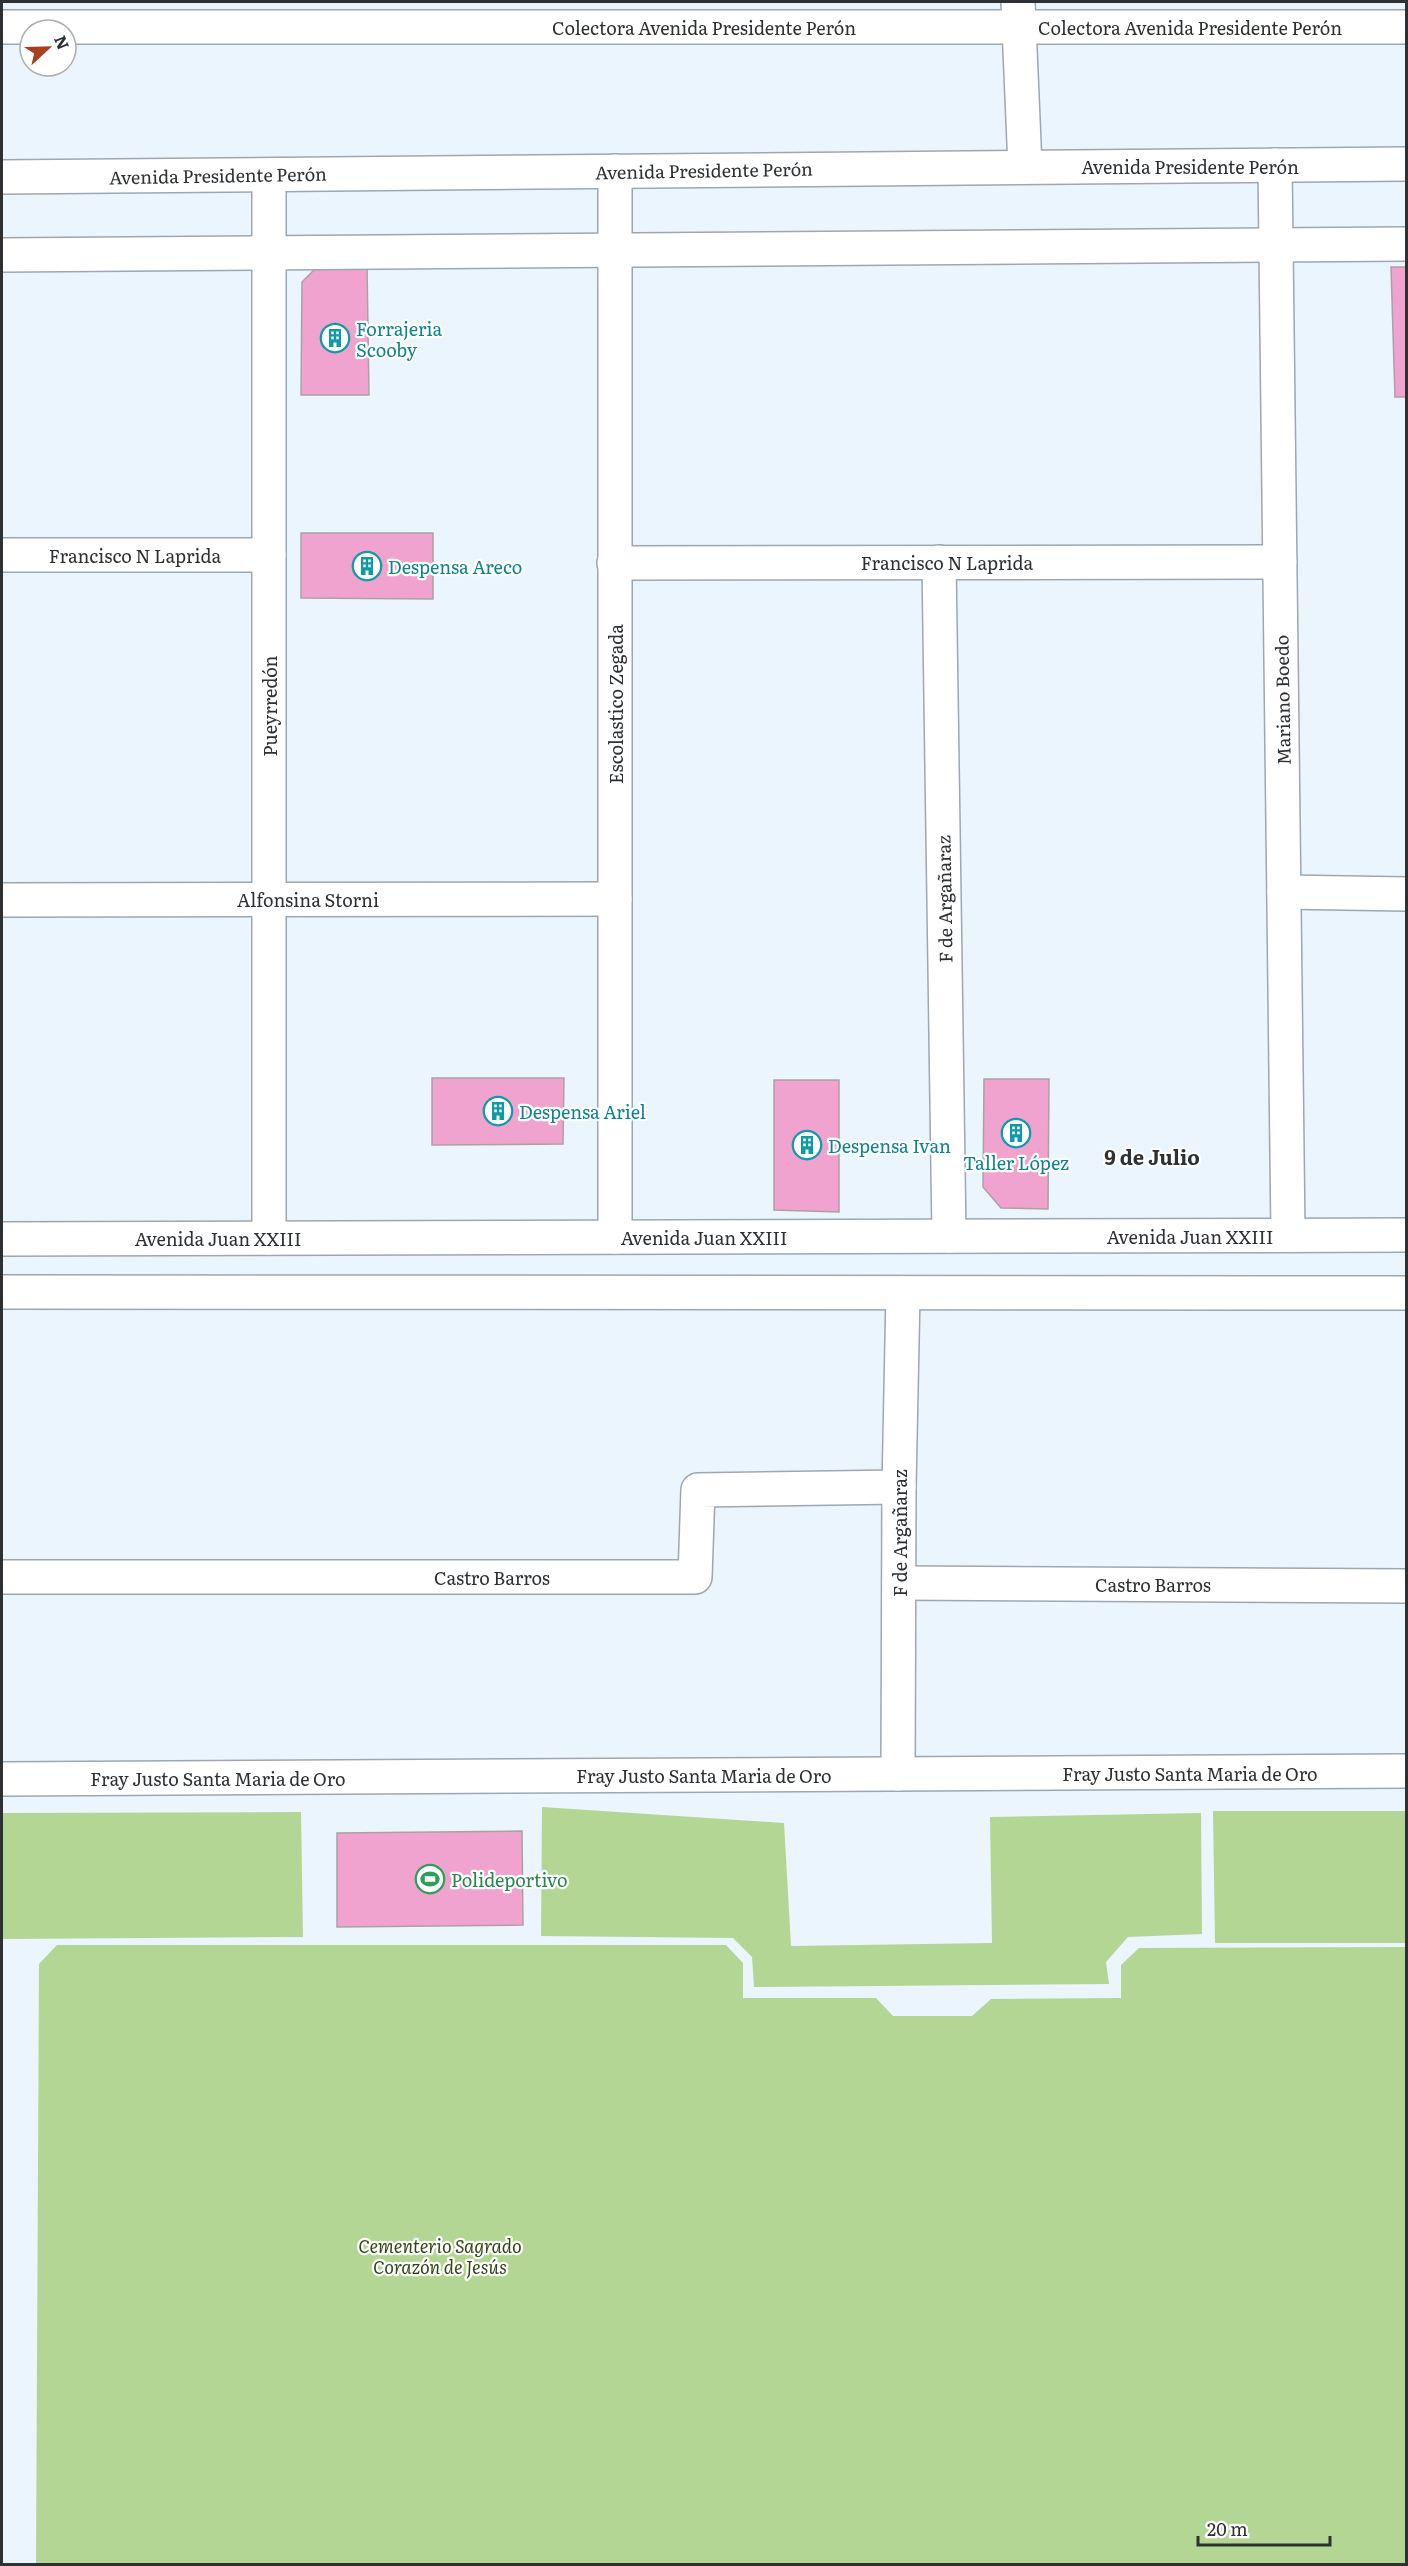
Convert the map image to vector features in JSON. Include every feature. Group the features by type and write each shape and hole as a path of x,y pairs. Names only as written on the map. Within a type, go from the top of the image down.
{"street":[{"name":"Colectora Avenida Presidente Perón","path":"2,27 338,14 1018,14 1407,27"},
{"path":"1018,14 1025,167"},
{"name":"Avenida Presidente Perón","path":"2,177 1407,164"},
{"name":"Mariano Boedo","path":"1275,165 1288,1235"},
{"name":"Escolastico Zegada","path":"615,171 615,1237"},
{"name":"Pueyrredón","path":"269,175 270,1238"},
{"path":"2,255 1407,244"},
{"name":"Francisco N Laprida","path":"2,555 269,555"},
{"name":"F de Argañaraz","path":"939,562 950,1236"},
{"name":"Francisco N Laprida","path":"614,563 1280,562"},
{"path":"1284,892 1407,894"},
{"name":"Alfonsina Storni","path":"2,900 615,899"},
{"name":"Avenida Juan XXIII","path":"2,1239 1407,1235"},
{"path":"2,1292 1407,1293"},
{"name":"F de Argañaraz","path":"898,1774 898,1487 903,1293"},
{"name":"Castro Barros","path":"2,1577 694,1577 698,1490 898,1487"},
{"name":"Castro Barros","path":"899,1583 1407,1586"},
{"name":"Fray Justo Santa Maria de Oro","path":"2,1779 1407,1772"}],"green space":[{"path":"542,1807 784,1823 791,1946 992,1943 990,1817 1201,1813 1202,1934 1128,1937 1106,1962 1109,1984 754,1987 752,1957 733,1938 541,1936"},
{"path":"1213,1811 1406,1811 1406,1943 1215,1943"},
{"path":"301,1812 303,1937 2,1939 2,1813"},
{"name":"Cementerio Sagrado Corazón de Jesús","path":"57,1945 726,1945 743,1963 743,1998 876,1998 893,2016 972,2016 991,1999 1121,1998 1121,1965 1139,1948 1406,1947 1406,2564 36,2564 39,1964"}],"building":[{"name":"Forrajeria Scooby","path":"320,264 367,264 369,395 301,395 302,282"},
{"path":"1391,267 1406,267 1406,397 1395,397"},
{"name":"Despensa Areco","path":"301,533 433,533 433,599 301,598"},
{"name":"Despensa Ariel","path":"432,1078 564,1078 563,1144 432,1145"},
{"name":"Taller López","path":"984,1079 1049,1079 1048,1209 1001,1208 983,1187"},
{"name":"Despensa Ivan","path":"774,1080 839,1080 839,1212 774,1210"},
{"name":"Polideportivo","path":"522,1831 523,1925 337,1927 337,1833"}],"place":[{"name":"Forrajeria Scooby","path":"335,338"},
{"name":"Despensa Areco","path":"367,566"},
{"name":"Despensa Ariel","path":"498,1111"},
{"name":"Taller López","path":"1016,1133"},
{"name":"Despensa Ivan","path":"807,1145"},
{"name":"Polideportivo","path":"430,1879"}],"district":[{"name":"9 de Julio","path":"1152,1156"}]}
